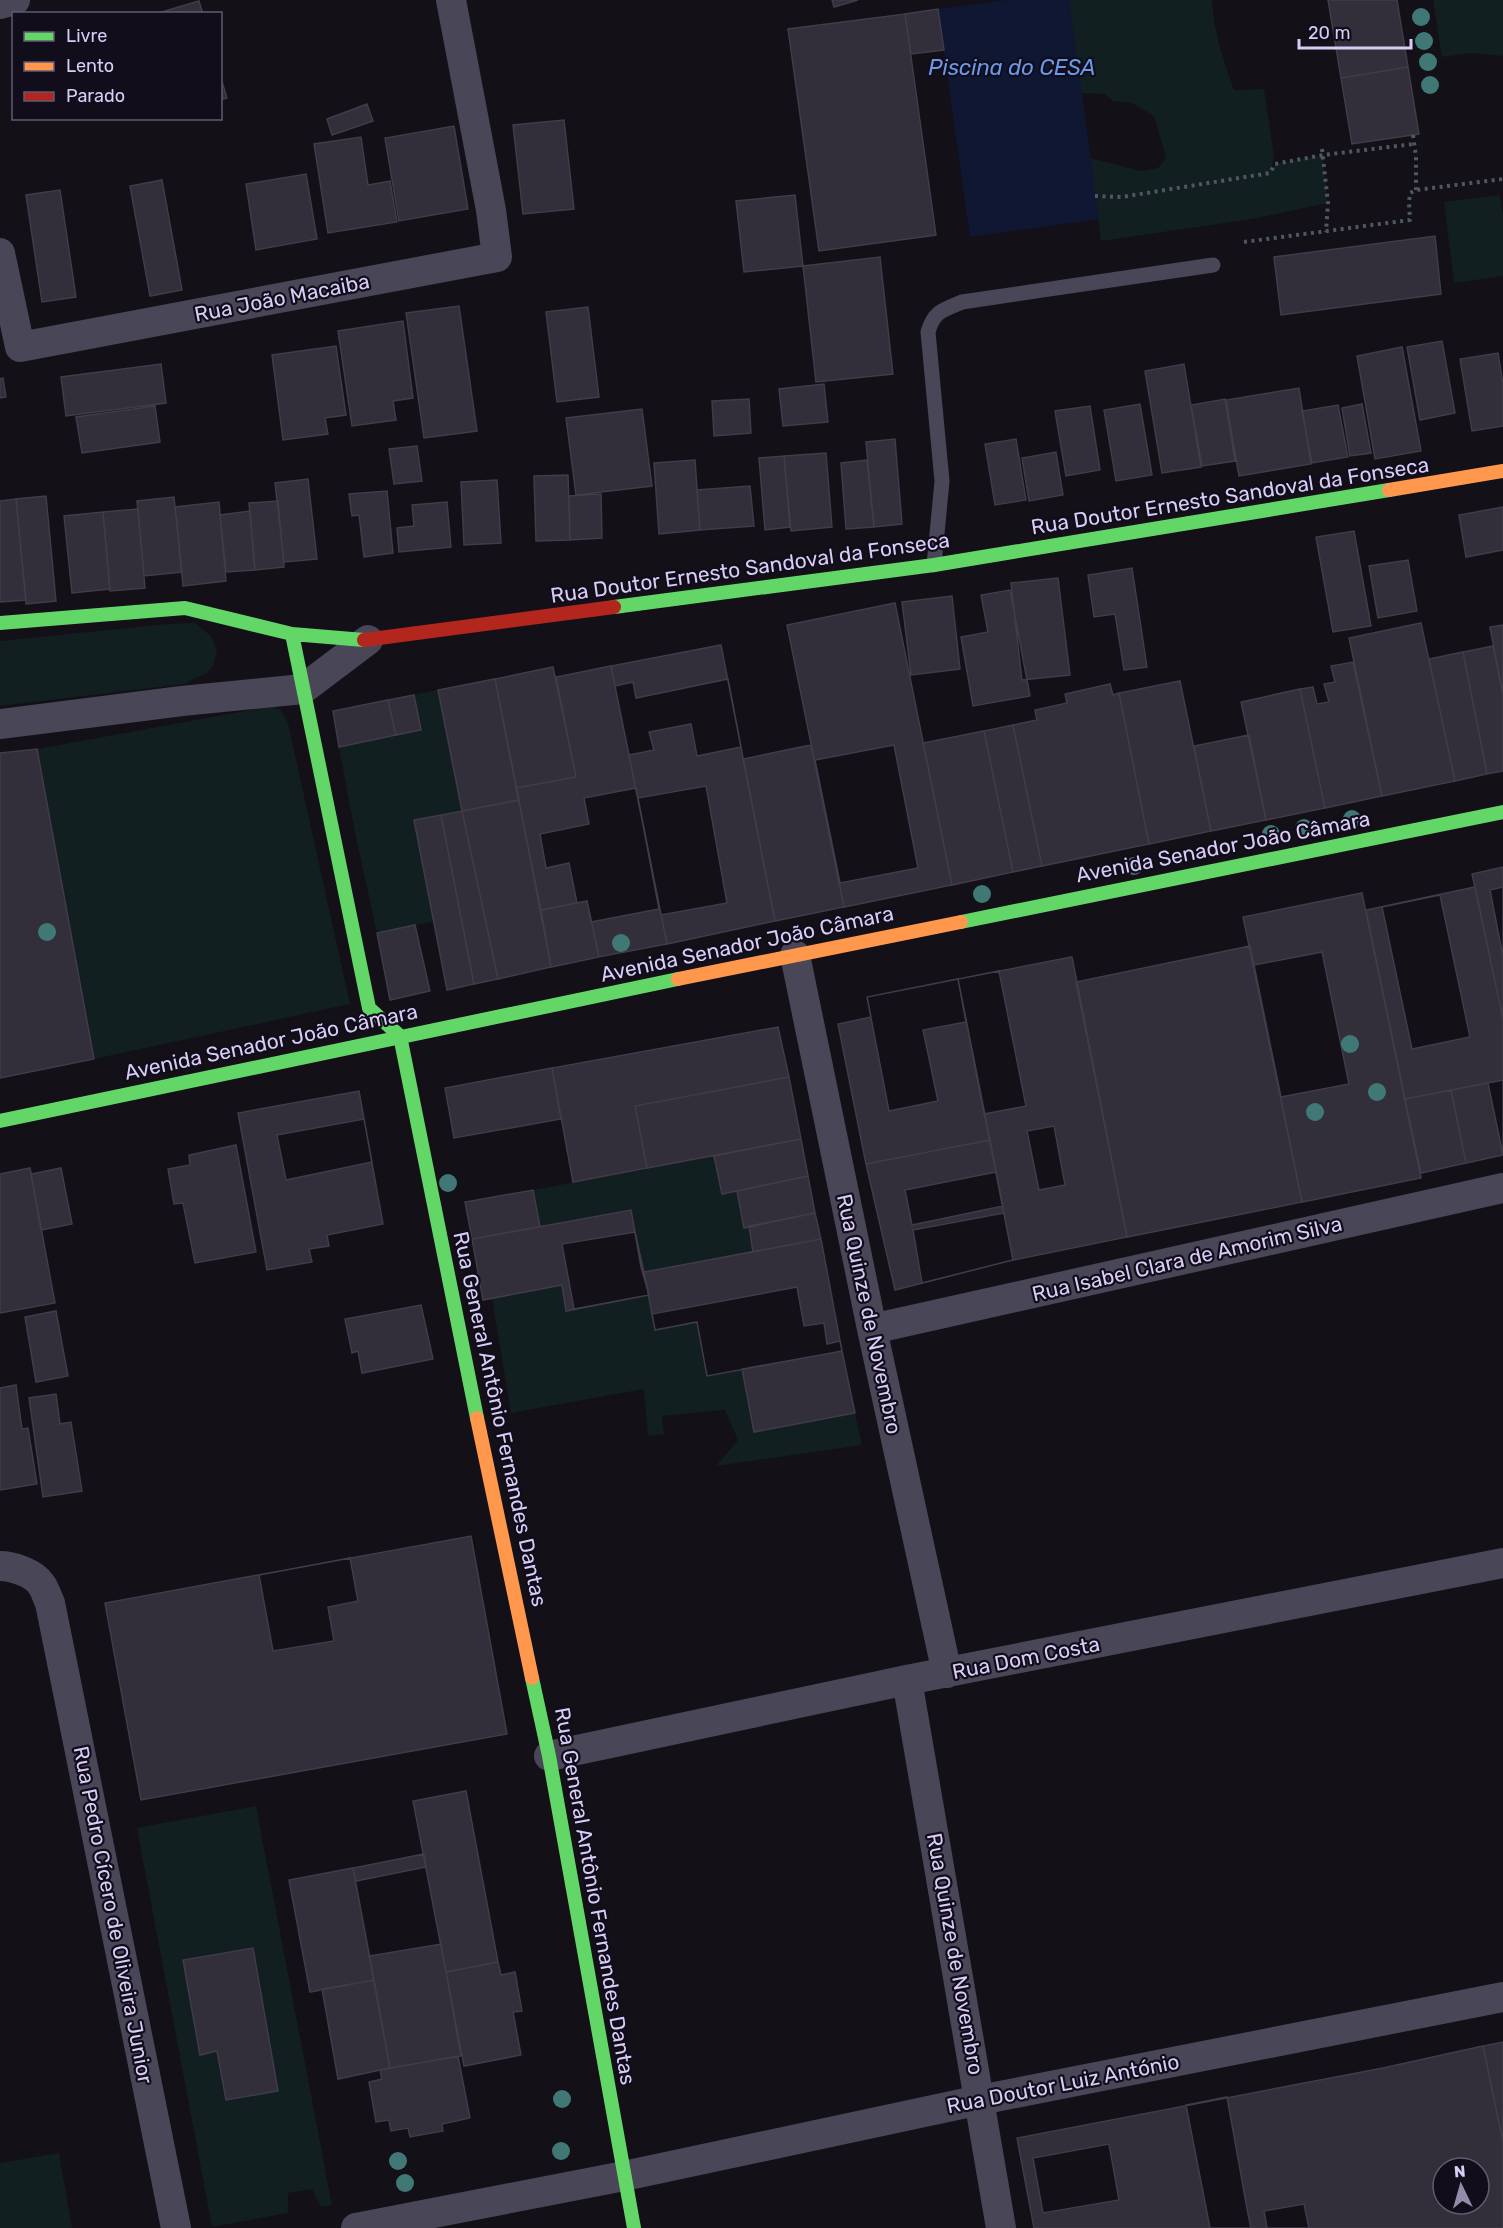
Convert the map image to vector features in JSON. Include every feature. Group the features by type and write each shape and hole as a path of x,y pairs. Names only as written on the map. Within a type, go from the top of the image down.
{"street":[{"path":"0,4 15,0"},
{"name":"Rua João Macaiba","path":"0,253 20,347 497,257 491,210 451,0"},
{"name":"Rua Doutor Ernesto Sandoval da Fonseca","path":"0,623 185,608 292,634 368,640 934,566 1503,471"},
{"path":"292,634 369,1008 400,1036"},
{"path":"0,724 182,701 303,689 368,640"},
{"name":"Avenida Senador João Câmara","path":"0,1121 400,1036 1503,812"},
{"name":"Rua Quinze de Novembro","path":"795,955 946,1673"},
{"name":"Rua General Antônio Fernandes Dantas","path":"400,1036 476,1414 549,1756 634,2228"},
{"name":"Rua Isabel Clara de Amorim Silva","path":"872,1329 1503,1188"},
{"name":"Rua Dom Costa","path":"549,1756 907,1680 1503,1563"},
{"name":"Rua Pedro Cícero de Oliveira Junior","path":"0,1566 7,1566 26,1573 41,1583 50,1603 176,2228"},
{"name":"Rua Quinze de Novembro","path":"907,1680 1001,2228"},
{"name":"Rua Doutor Luiz António","path":"356,2228 624,2176 980,2100 1503,1997"}],"lane":[{"path":"934,566 942,482 928,332 932,318 941,310 962,302 1213,265"}],"path":[{"path":"1413,135 1416,190"},
{"path":"1095,196 1122,197 1270,173 1275,164 1323,155 1414,144"},
{"path":"1322,149 1328,203 1326,232"},
{"path":"1244,242 1410,220 1410,193 1416,190 1503,179"}],"shaded area":[{"path":"1069,0 1212,0 1220,46 1234,90 1264,89 1274,156 1271,170 1275,164 1323,155 1328,203 1252,219 1101,241 1090,158 1141,171 1158,168 1166,158 1154,116 1132,103 1113,101 1105,94 1081,93"},
{"path":"1433,0 1503,0 1503,56 1471,53 1442,57"},
{"path":"1500,195 1503,216 1503,276 1454,283 1444,202"},
{"path":"195,623 211,636 217,650 213,666 207,673 184,684 0,706 0,641"},
{"path":"438,690 462,811 414,821 435,921 377,933 339,747 395,735 388,700"},
{"path":"272,706 281,710 288,723 350,1004 94,1059 37,749"},
{"path":"714,1156 722,1193 737,1191 744,1227 749,1226 753,1252 644,1272 641,1267 631,1211 540,1227 533,1190"},
{"path":"562,1285 567,1311 649,1295 655,1330 697,1322 707,1376 742,1369 754,1432 855,1413 862,1445 716,1466 738,1440 725,1410 662,1416 664,1434 648,1436 644,1389 511,1413 492,1298"},
{"path":"256,1806 332,2205 321,2207 312,2189 288,2193 288,2213 212,2227 137,1828","holes":["253,1948 278,2091 226,2100 217,2051 200,2054 183,1960"]},
{"path":"59,2153 72,2228 0,2228 0,2163"}],"water":[{"name":"Piscina do CESA","path":"1006,0 1069,0 1099,219 970,237 938,9"}],"building":[{"path":"832,0 858,0 834,7"},
{"path":"1328,0 1397,0 1408,67 1341,78"},
{"path":"199,1 202,12 162,12"},
{"path":"938,9 944,50 911,54 905,14"},
{"path":"905,14 936,235 819,251 788,29"},
{"path":"1408,67 1419,134 1352,144 1341,78"},
{"path":"222,82 227,98 222,99"},
{"path":"367,104 373,121 332,135 327,119"},
{"path":"564,120 574,209 523,214 513,125"},
{"path":"454,126 468,209 399,221 385,138"},
{"path":"361,137 368,185 390,181 397,222 328,233 314,144"},
{"path":"306,174 317,239 256,250 246,184"},
{"path":"162,180 182,290 150,296 130,186"},
{"path":"60,190 76,297 42,302 26,195"},
{"path":"795,195 803,266 744,272 736,201"},
{"path":"1435,236 1441,294 1281,315 1274,257"},
{"path":"880,257 893,374 816,382 803,266"},
{"path":"459,306 477,431 424,438 406,313"},
{"path":"588,307 599,397 557,402 546,312"},
{"path":"403,321 413,398 393,401 396,420 352,426 338,331"},
{"path":"1442,341 1455,413 1420,420 1407,347"},
{"path":"336,346 346,415 325,418 328,434 283,440 272,355"},
{"path":"1402,347 1421,451 1375,459 1357,356"},
{"path":"1498,353 1503,384 1503,426 1472,431 1460,359"},
{"path":"161,364 166,403 66,416 61,377"},
{"path":"1184,364 1201,467 1162,473 1145,371"},
{"path":"3,378 6,397 0,398 0,379"},
{"path":"824,384 828,422 783,426 779,389"},
{"path":"1299,388 1311,464 1239,476 1226,400"},
{"path":"749,399 751,433 714,436 712,401"},
{"path":"1225,399 1235,461 1202,466 1191,405"},
{"path":"1140,404 1152,475 1116,481 1104,410"},
{"path":"1362,404 1371,453 1350,456 1342,408"},
{"path":"1338,405 1348,457 1312,463 1302,411"},
{"path":"155,406 160,442 82,453 76,417"},
{"path":"1090,406 1100,470 1066,476 1055,411"},
{"path":"642,409 652,486 576,495 566,418"},
{"path":"895,439 902,524 874,527 866,442"},
{"path":"1016,439 1026,500 995,505 985,444"},
{"path":"417,446 422,481 394,484 389,449"},
{"path":"1056,452 1063,495 1029,501 1022,458"},
{"path":"826,453 832,527 791,531 784,456"},
{"path":"784,456 790,527 765,530 759,458"},
{"path":"695,460 700,530 659,534 654,463"},
{"path":"867,460 874,527 846,529 841,463"},
{"path":"568,475 570,540 536,541 534,476"},
{"path":"308,479 317,559 284,562 275,483"},
{"path":"497,480 501,543 464,545 461,482"},
{"path":"750,486 754,526 700,530 697,490"},
{"path":"387,491 393,553 364,557 359,515 352,516 349,494"},
{"path":"601,494 602,538 570,540 569,496"},
{"path":"46,496 56,601 26,604 16,499"},
{"path":"174,497 182,572 144,576 137,501"},
{"path":"16,499 26,600 0,602 0,501"},
{"path":"278,501 284,567 255,570 249,503"},
{"path":"219,502 226,581 183,586 175,507"},
{"path":"447,502 451,547 399,552 397,528 414,526 412,505"},
{"path":"1503,507 1503,550 1466,557 1459,515"},
{"path":"138,509 145,588 110,591 103,512"},
{"path":"250,511 255,570 226,572 220,515"},
{"path":"103,512 110,589 72,593 64,516"},
{"path":"1354,531 1371,626 1333,632 1316,537"},
{"path":"1408,560 1417,611 1378,618 1369,566"},
{"path":"1132,568 1147,667 1124,670 1115,614 1094,617 1088,575"},
{"path":"1058,578 1070,675 1022,680 1011,583"},
{"path":"1010,590 1030,696 973,706 961,637 988,632 981,595"},
{"path":"952,596 960,669 911,675 902,602"},
{"path":"895,603 952,885 844,907 787,625"},
{"path":"1421,623 1455,781 1382,796 1349,638"},
{"path":"1503,625 1503,695 1490,627"},
{"path":"721,645 775,921 667,944 611,666"},
{"path":"1493,646 1503,695 1503,771 1487,774 1463,652"},
{"path":"1463,652 1487,774 1455,781 1429,659"},
{"path":"1353,662 1382,796 1325,808 1300,689 1313,687 1317,704 1329,702 1324,684 1335,682 1331,666"},
{"path":"611,666 667,944 599,957 587,901 541,910 516,788 576,777 556,677"},
{"path":"553,667 576,777 516,788 495,679"},
{"path":"495,679 519,800 462,811 438,690"},
{"path":"728,679 741,747 697,756 691,724 649,732 654,750 629,755 615,686 633,682 636,698"},
{"path":"1180,681 1211,831 1149,844 1119,693"},
{"path":"1110,684 1113,695 1119,693 1149,844 1042,866 1013,725 1037,720 1035,710 1067,703 1065,694"},
{"path":"1300,689 1325,808 1266,820 1241,702"},
{"path":"414,695 421,730 396,735 388,700"},
{"path":"388,700 396,735 339,747 333,711"},
{"path":"1013,725 1042,866 1013,872 984,731"},
{"path":"984,731 1013,872 952,885 923,743"},
{"path":"1249,735 1266,820 1211,831 1194,746"},
{"path":"811,745 844,907 775,921 743,759"},
{"path":"894,745 918,868 840,883 815,760"},
{"path":"37,749 94,1059 0,1078 0,753"},
{"path":"706,786 727,903 661,915 638,798"},
{"path":"636,788 659,909 591,922 587,901 577,903 569,863 546,868 540,834 589,824 584,798"},
{"path":"519,800 551,967 498,979 462,811"},
{"path":"462,811 498,979 474,984 441,815"},
{"path":"441,815 474,984 447,990 414,820"},
{"path":"1503,867 1503,1019 1472,874"},
{"path":"1475,887 1503,1019 1503,1080 1405,1099 1366,910"},
{"path":"1503,887 1503,957 1490,890"},
{"path":"1362,893 1421,1178 1302,1202 1243,917"},
{"path":"1440,895 1470,1037 1412,1049 1382,907"},
{"path":"587,901 599,957 551,967 541,910"},
{"path":"415,925 430,991 390,1000 377,933"},
{"path":"1250,946 1302,1202 1127,1237 1076,982"},
{"path":"1322,952 1349,1084 1281,1097 1254,965"},
{"path":"1072,957 1127,1237 1013,1260 958,979"},
{"path":"999,971 1026,1106 984,1114 958,979"},
{"path":"958,979 990,1140 866,1164 838,1024 871,1017 867,997"},
{"path":"958,979 966,1022 923,1030 938,1101 889,1111 867,997"},
{"path":"778,1027 789,1077 635,1106 647,1168 573,1182 552,1068"},
{"path":"552,1068 561,1119 454,1138 445,1088"},
{"path":"789,1077 801,1139 647,1168 635,1106"},
{"path":"1503,1080 1503,1155 1466,1163 1451,1090"},
{"path":"1503,1080 1503,1155 1488,1083"},
{"path":"1451,1090 1466,1163 1421,1173 1405,1099"},
{"path":"359,1091 383,1224 327,1235 329,1246 309,1249 312,1262 267,1270 238,1113"},
{"path":"364,1119 372,1162 286,1180 277,1135"},
{"path":"1054,1126 1065,1185 1039,1190 1027,1131"},
{"path":"801,1139 808,1176 722,1194 714,1156"},
{"path":"990,1140 1013,1260 895,1290 866,1164"},
{"path":"236,1145 256,1252 195,1263 183,1203 174,1204 168,1169 190,1165 189,1155"},
{"path":"30,1168 55,1303 0,1313 0,1174"},
{"path":"61,1168 72,1224 41,1230 31,1174"},
{"path":"996,1172 1003,1206 912,1225 905,1190"},
{"path":"808,1176 815,1213 744,1228 737,1191"},
{"path":"533,1190 540,1227 472,1239 465,1202"},
{"path":"631,1210 641,1267 649,1295 566,1311 562,1285 483,1300 472,1239"},
{"path":"815,1213 821,1239 753,1252 749,1226"},
{"path":"1004,1213 1013,1260 922,1283 913,1230"},
{"path":"635,1232 649,1295 574,1309 562,1244"},
{"path":"821,1239 842,1351 707,1376 697,1322 655,1330 644,1272"},
{"path":"797,1287 804,1326 824,1323 827,1344 840,1341 842,1351 707,1376 697,1322 655,1330 652,1314"},
{"path":"421,1305 433,1359 362,1373 358,1351 352,1353 345,1319"},
{"path":"56,1311 68,1376 36,1382 25,1317"},
{"path":"842,1351 855,1413 754,1432 742,1369"},
{"path":"16,1385 22,1429 28,1428 37,1484 0,1490 0,1388"},
{"path":"56,1394 60,1424 71,1422 82,1491 43,1497 29,1398"},
{"path":"471,1536 507,1734 141,1800 105,1603"},
{"path":"350,1558 358,1601 328,1607 334,1641 273,1651 259,1575"},
{"path":"466,1791 498,1962 446,1972 413,1801"},
{"path":"424,1854 426,1867 356,1881 353,1868"},
{"path":"353,1868 374,1980 310,1992 289,1880"},
{"path":"441,1944 461,2056 390,2068 369,1956"},
{"path":"253,1948 278,2091 226,2100 217,2051 200,2055 183,1960"},
{"path":"498,1962 501,1975 515,1972 522,2011 513,2012 521,2055 464,2066 446,1972"},
{"path":"374,1980 390,2068 338,2079 322,1989"},
{"path":"1503,2042 1503,2142 1483,2046"},
{"path":"1483,2046 1503,2142 1503,2228 1034,2228 1017,2138 1383,2068"},
{"path":"458,2056 470,2118 442,2124 443,2131 410,2137 408,2128 391,2131 389,2120 376,2122 369,2082 382,2079 380,2070"},
{"path":"1227,2097 1251,2228 1210,2228 1186,2105"},
{"path":"1109,2144 1119,2200 1043,2213 1033,2158"},
{"path":"1304,2204 1309,2228 1267,2228 1264,2211"}],"traffic: fast":[{"path":"614,607 934,565 1389,490"},
{"path":"0,623 185,608 292,634 364,640"},
{"path":"292,634 369,1008 400,1036 477,1418"},
{"path":"961,922 1503,812"},
{"path":"0,1121 678,979"},
{"path":"532,1678 549,1756 634,2228"}],"traffic: slow":[{"path":"1389,490 1503,471"},
{"path":"678,979 961,922"},
{"path":"477,1418 532,1678"}],"traffic: jam":[{"path":"364,640 614,607"}]}
